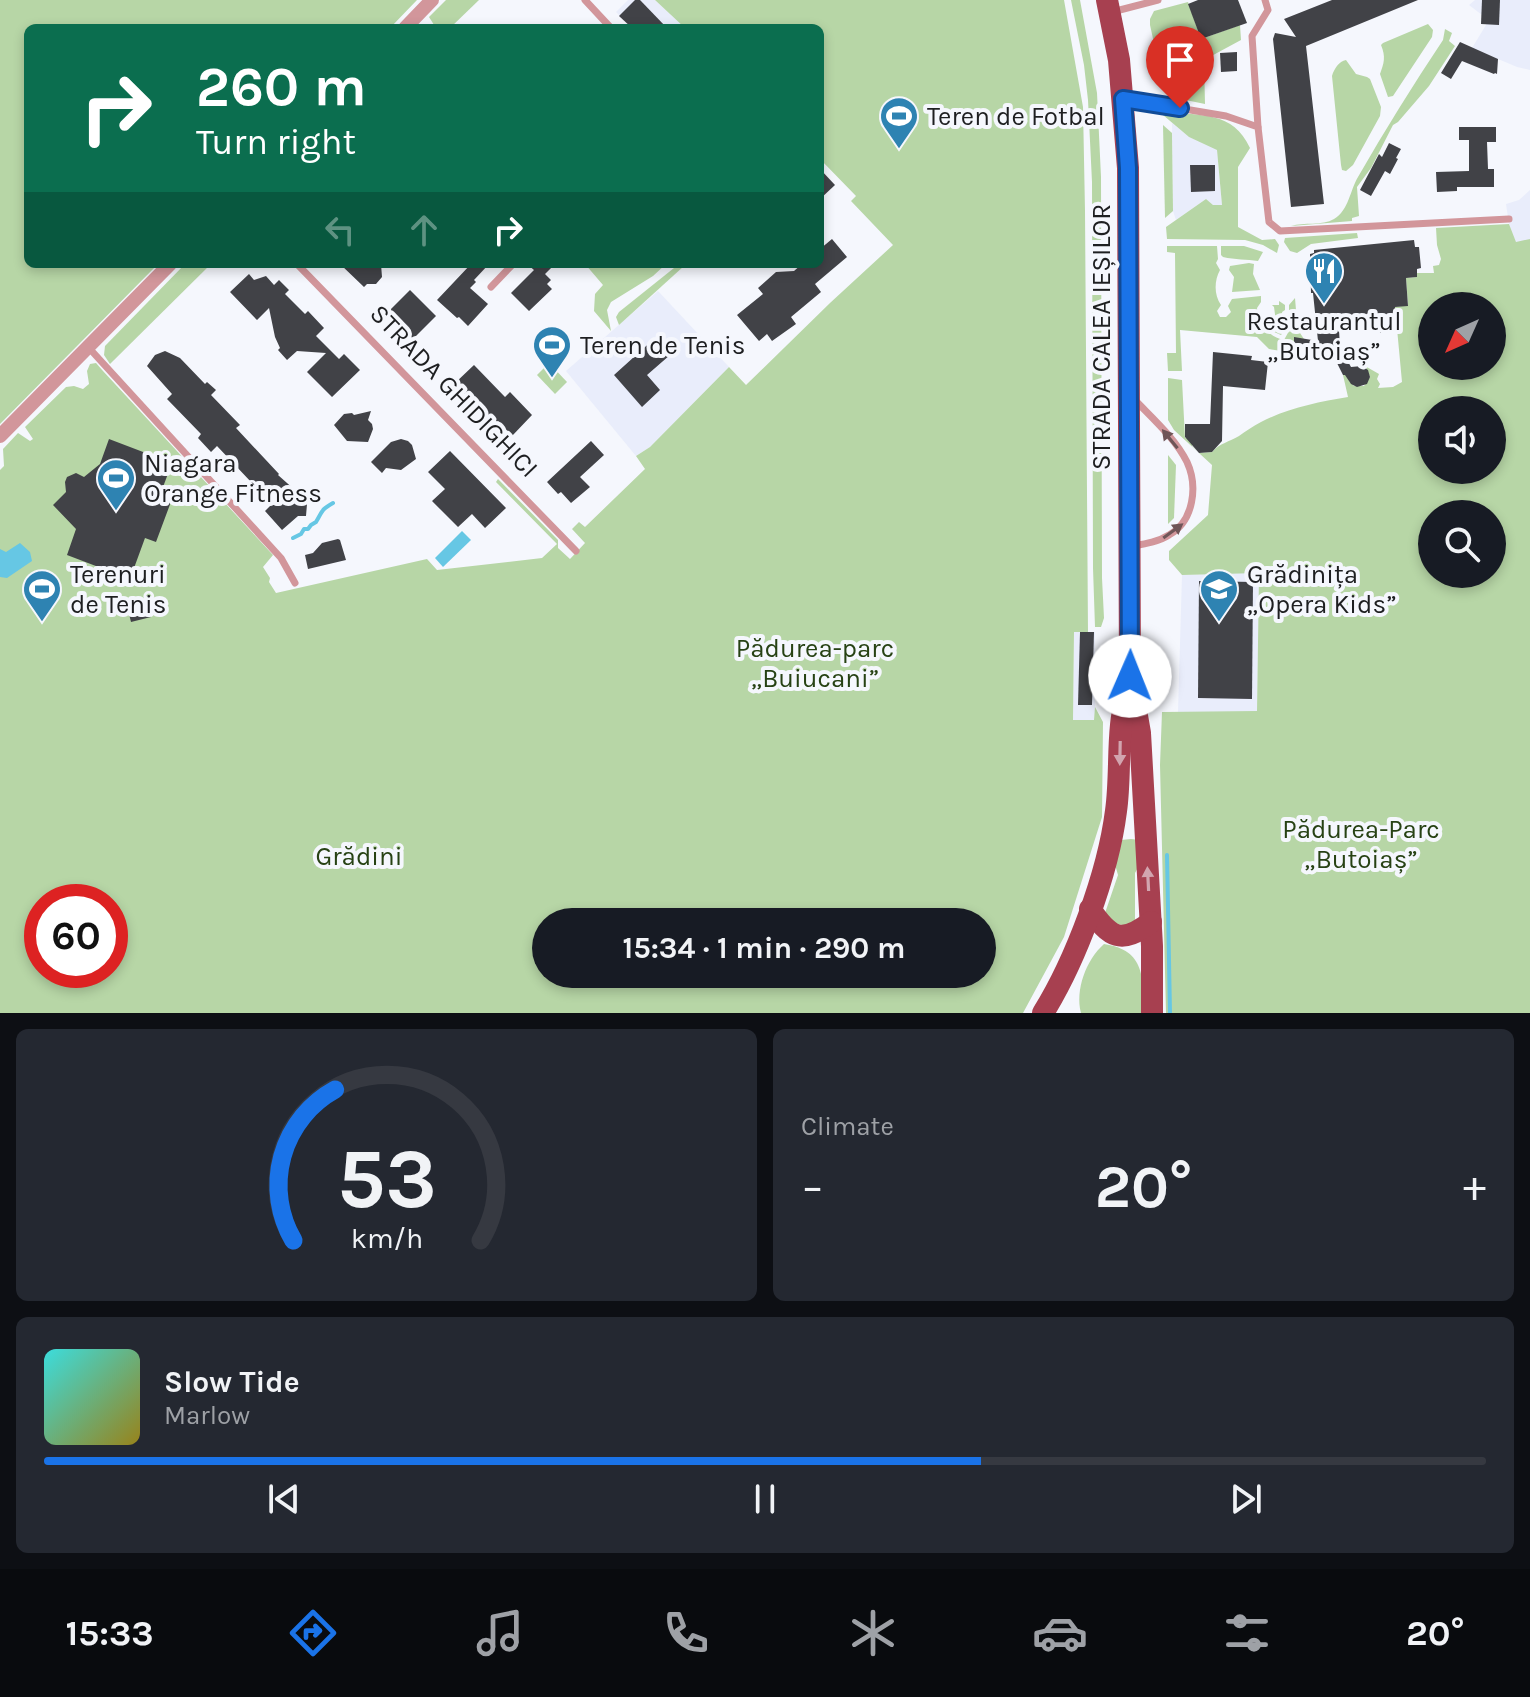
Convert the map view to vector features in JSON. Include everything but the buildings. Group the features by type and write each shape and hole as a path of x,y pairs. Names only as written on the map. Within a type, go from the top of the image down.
{"main road":[{"name":"STRADA CALEA IEȘILOR","path":"1043,1013 1073,956 1108,852 1116,813 1121,725 1130,676 1128,168 1119,60 1109,6"},
{"name":"STRADA CALEA IEȘILOR","path":"1130,676 1140,733 1151,922 1152,1013"},
{"path":"1090,909 1112,935 1122,937 1139,931 1151,922"}],"street":[{"path":"409,24 432,0"},
{"path":"0,436 166,268"}],"lane":[{"path":"585,0 607,24"},
{"path":"1109,6 1158,0"},
{"path":"1265,0 1268,10 1252,36 1269,222 1280,231 1509,219"},
{"path":"1123,99 1226,116 1258,127"},
{"name":"STRADA GHIDIGHICI","path":"301,268 576,551"},
{"path":"491,287 509,268"},
{"path":"89,348 281,558 295,583"},
{"path":"1129,394 1175,444 1188,464 1193,485 1189,512 1177,530 1157,541 1131,547"}],"shaded area":[{"path":"628,0 655,0 681,24 628,24 616,12"},
{"path":"1475,0 1530,0 1530,70 1472,48 1486,25 1486,16 1469,5"},
{"path":"1172,123 1189,137 1217,149 1222,205 1213,205 1206,199 1176,220 1173,211"},
{"path":"1530,190 1530,239 1516,243 1506,204 1519,200"},
{"path":"658,291 729,367 650,447 636,456 566,371"},
{"name":"Grădinița „Opera Kids”","path":"1259,572 1257,712 1178,712 1182,575"},
{"path":"1074,632 1095,632 1095,720 1073,720"}],"green space":[{"path":"0,0 417,0 394,24 24,24 24,268 154,268 0,424"},
{"path":"446,0 479,0 454,24 433,24 429,17"},
{"name":"Pădurea-parc „Buiucani”","path":"655,0 1064,0 1083,107 1085,211 1088,632 1074,632 1073,720 1094,720 1095,707 1103,722 1102,817 1064,937 1023,1013 0,1013 0,470 4,466 3,449 18,433 30,441 33,439 25,427 66,387 83,389 89,384 87,371 90,364 96,363 273,555 263,567 276,593 427,559 437,570 542,558 557,544 496,482 498,479 558,540 558,548 570,559 585,543 572,529 579,522 585,527 645,469 636,456 650,447 729,367 746,385 893,245 851,201 856,196 824,163 824,24 681,24"},
{"path":"1071,0 1080,0 1097,93 1101,177 1104,618 1101,627 1095,627 1093,568 1092,182 1084,65"},
{"path":"1188,2 1201,39 1240,25 1241,40 1204,60 1205,104 1165,93 1150,25 1154,11"},
{"path":"1428,24 1433,30 1432,37 1393,96 1388,97 1380,74 1384,60 1381,45"},
{"path":"1445,29 1452,33 1449,41 1455,46 1429,86 1393,125 1371,168 1357,187 1359,216 1352,218 1352,221 1291,226 1329,221 1343,210 1368,159 1443,40"},
{"path":"1346,60 1356,74 1370,79 1381,107 1380,116 1353,165 1346,171 1342,170 1341,165 1332,76 1337,66"},
{"path":"1166,112 1204,115 1225,121 1243,136 1250,148 1238,167 1238,227 1262,240 1275,239 1279,245 1277,253 1245,240 1167,239 1166,227 1206,199 1213,205 1222,205 1217,150 1189,137 1163,115"},
{"path":"1163,125 1172,133 1173,211 1165,218"},
{"name":"Pădurea-Parc „Butoiaș”","path":"1509,224 1516,242 1530,239 1530,1013 1166,1013 1160,765 1162,712 1257,711 1259,573 1182,575 1169,560 1169,551 1208,515 1212,465 1174,430 1168,420 1168,378 1182,380 1185,438 1192,439 1192,446 1199,453 1212,452 1282,413 1348,397 1343,375 1348,374 1354,386 1364,386 1370,377 1365,366 1379,374 1378,388 1393,387 1402,382 1395,307 1408,305 1406,278 1417,277 1417,273 1434,273 1433,266 1439,265 1441,259 1436,228"},
{"path":"1357,233 1358,238 1311,244 1297,253 1290,251 1284,242 1285,238"},
{"path":"1167,246 1217,246 1216,263 1220,270 1216,288 1221,305 1217,311 1220,317 1226,317 1231,312 1228,306 1232,299 1261,296 1258,314 1269,333 1284,340 1289,331 1300,333 1304,339 1294,338 1294,353 1269,349 1257,337 1180,330 1182,371 1168,371 1167,353 1176,353 1175,253 1167,252"},
{"path":"1221,246 1244,246 1263,252 1258,261 1232,259 1221,255"},
{"path":"1254,264 1253,274 1260,290 1232,292 1234,277 1230,266"},
{"path":"181,268 207,268 110,364 104,355 105,346"},
{"path":"588,268 662,268 611,302 607,310 611,331 594,311 595,294 603,285"},
{"path":"674,268 682,268 619,325 616,317"},
{"path":"1295,298 1295,328 1286,328 1281,335 1272,331 1277,329 1272,305 1279,305 1279,301 1285,305 1282,312 1284,323 1293,322 1294,311 1289,310 1289,305"},
{"name":"Teren de Tenis","path":"549,363 567,382 555,394 537,375"},
{"path":"1168,455 1176,465 1174,518 1168,524"},
{"path":"1121,840 1140,840 1142,860 1135,873 1135,923 1123,925 1104,916 1118,875 1113,866"},
{"path":"1104,944 1118,947 1135,960 1142,978 1144,1013 1081,1013 1080,995 1084,976 1092,958"}],"water":[{"path":"462,531 471,540 443,567 435,558"},
{"path":"20,543 30,552 32,561 7,578 0,577 0,549 6,552"}],"waterway":[{"path":"293,538 308,529 333,503"},
{"path":"1167,855 1170,1013"}],"place":[{"name":"Teren de Fotbal","path":"899,150"},
{"name":"Restaurantul „Butoiaș”","path":"1324,305"},
{"name":"Teren de Tenis","path":"552,379"},
{"name":"Niagara Orange Fitness","path":"116,512"},
{"name":"Terenuri de Tenis","path":"42,623"},
{"name":"Grădinița „Opera Kids”","path":"1219,623"}],"route":[{"path":"1130,676 1128,168 1123,99 1180,108"}],"park label":[{"name":"Grădini","path":"359,856"}]}
